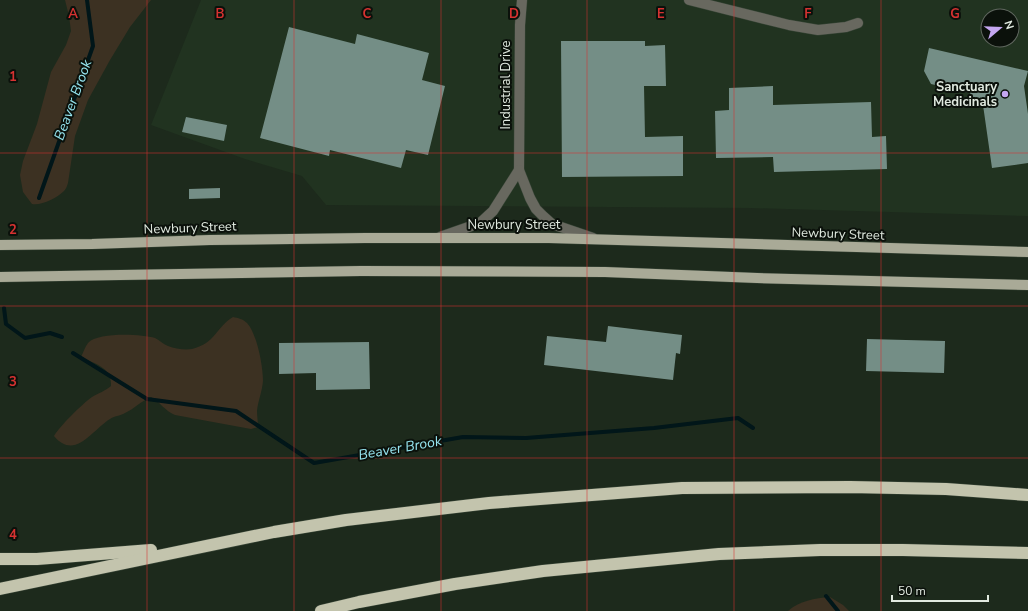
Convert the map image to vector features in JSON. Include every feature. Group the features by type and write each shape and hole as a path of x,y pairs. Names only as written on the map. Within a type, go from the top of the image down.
{"highway":[{"path":"0,589 274,532 354,519 488,503 682,488 850,487 946,489 1028,495"},
{"path":"0,559 37,559 204,546"},
{"path":"321,611 359,602 455,584 543,571 719,554 820,550 903,550 1028,554"}],"main road":[{"name":"Newbury Street","path":"0,245 210,240 549,238 1028,252"},
{"path":"0,277 361,271 606,272 1028,285"}],"street":[{"name":"Industrial Drive","path":"522,0 520,25 519,170 530,198 536,209 542,215 552,224 595,239"},
{"path":"689,0 789,25 818,30 846,28 858,23"},
{"path":"438,238 480,223 493,211 519,170"}],"shaded area":[{"path":"65,0 151,0 130,27 88,100 75,136 66,188 61,194 49,201 40,204 32,204 23,192 20,175 23,161 37,124 51,72 66,45 71,31"},
{"path":"201,0 1028,0 1028,216 750,208 326,205 302,176 245,159 151,125"},
{"path":"233,317 247,323 251,328 259,350 263,381 257,411 258,427 251,429 175,415 151,397 123,414 113,417 90,436 76,445 62,443 54,436 66,421 92,397 111,386 111,380 106,370 81,357 88,343 93,339 120,335 140,336 155,338 174,348 192,349 206,343 227,321"},
{"path":"830,597 843,605 849,611 788,611 797,605 808,601"}],"building":[{"path":"289,27 355,44 357,34 429,53 422,80 445,86 428,155 406,150 401,168 330,150 329,156 260,138"},
{"path":"561,41 645,41 645,46 665,45 666,86 644,86 645,137 683,136 683,176 562,177"},
{"path":"929,48 1028,71 1024,86 1028,114 1028,163 992,168 983,105 975,101 970,93 931,84 924,71"},
{"path":"773,86 773,105 871,102 872,137 886,136 887,169 774,172 773,157 716,158 715,111 729,110 729,88"},
{"path":"186,117 227,125 224,141 182,132"},
{"path":"220,188 220,198 189,199 189,189"},
{"path":"608,326 682,335 680,354 676,353 673,380 544,365 547,336 606,342"},
{"path":"867,339 945,341 944,373 866,371"},
{"path":"369,342 370,389 316,390 316,373 279,374 279,343"}],"waterway":[{"name":"Beaver Brook","path":"39,198 93,46 87,0"},
{"name":"Beaver Brook","path":"4,308 6,324 25,338 50,333 62,337"},
{"name":"Beaver Brook","path":"73,353 147,399 236,411 314,463 463,437 526,438 654,428 738,418 753,428"},
{"name":"Beaver Brook","path":"826,596 838,611"}],"place":[{"name":"Sanctuary Medicinals","path":"1005,94"}]}
